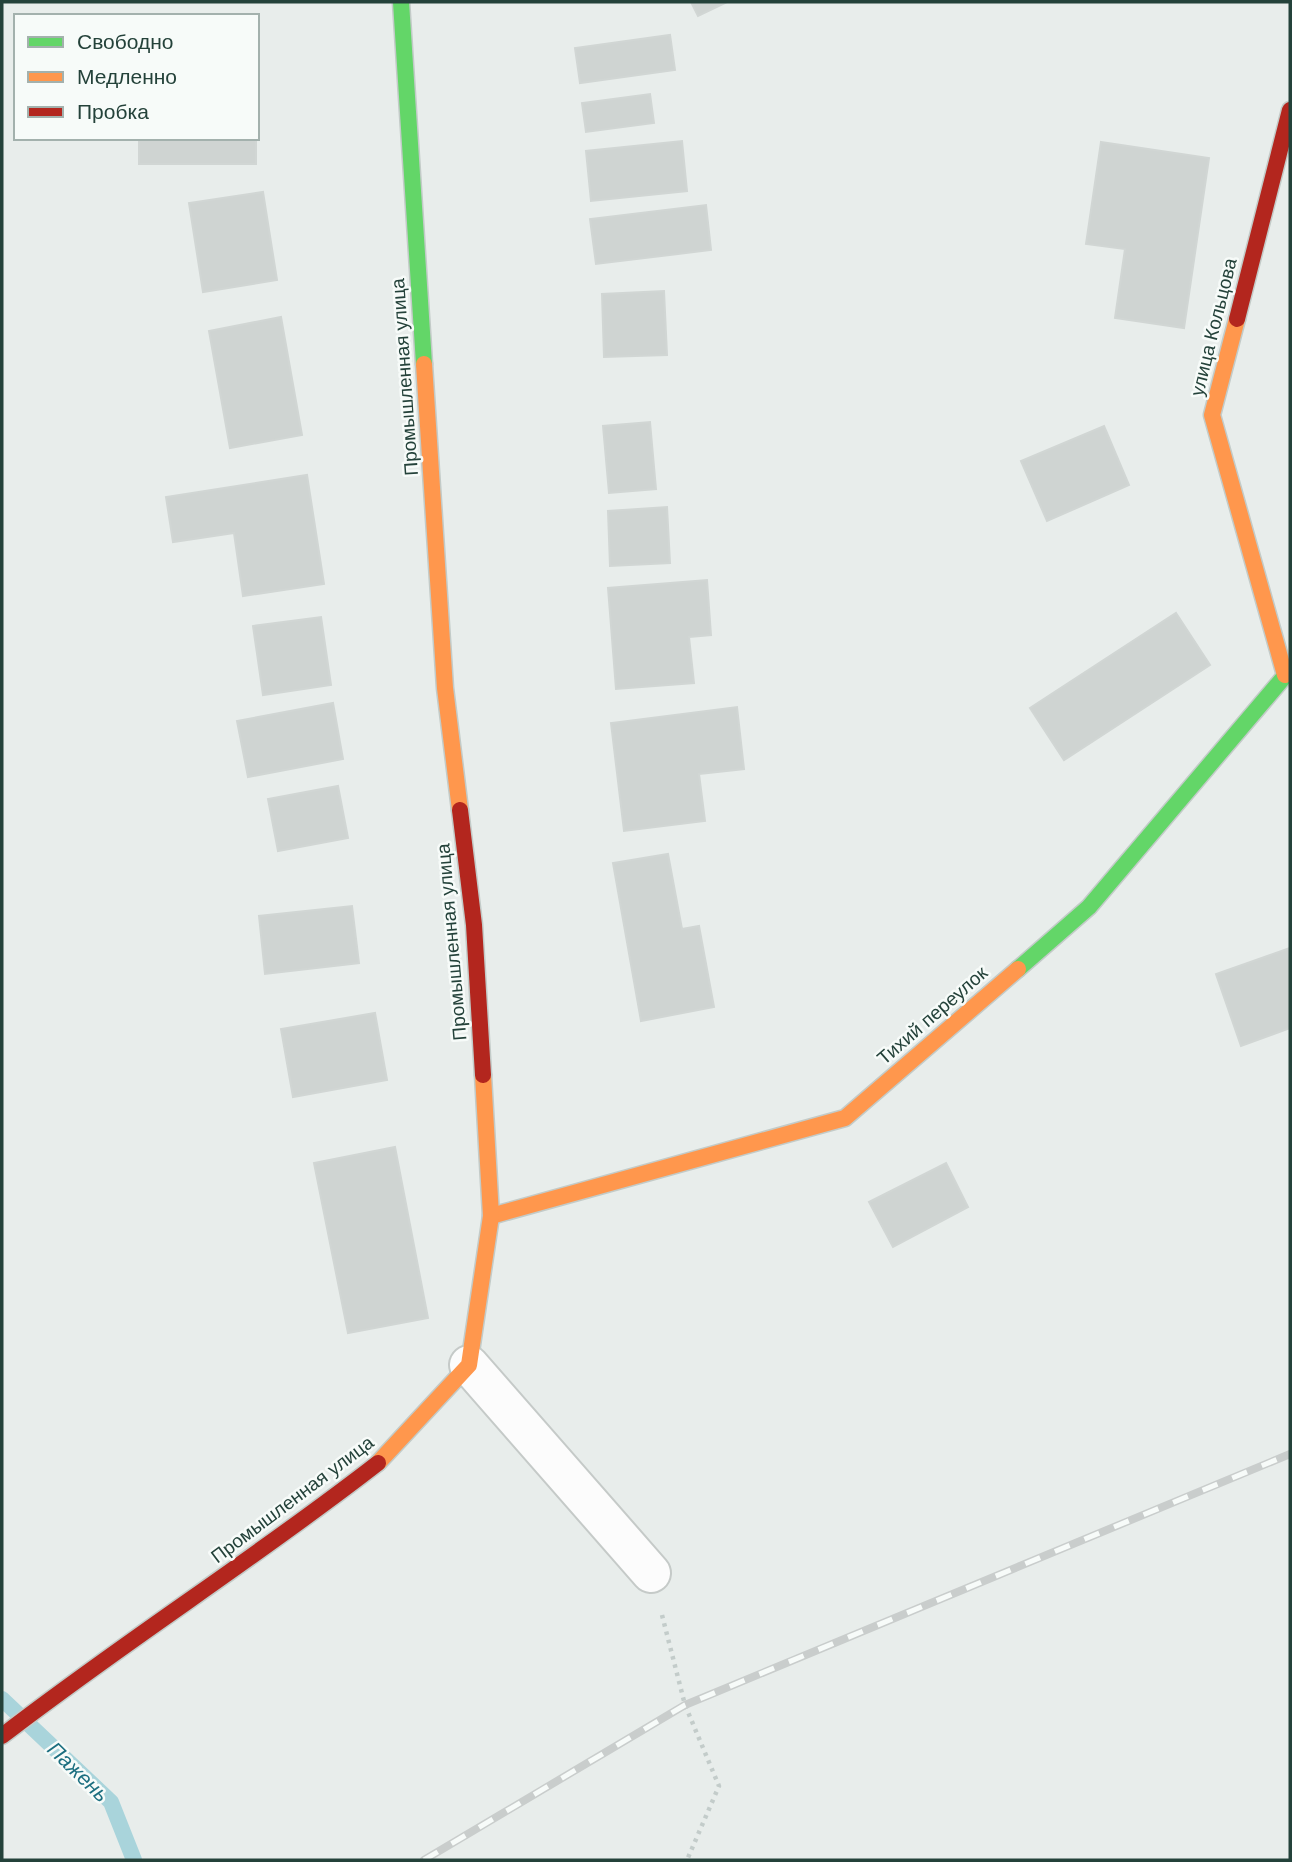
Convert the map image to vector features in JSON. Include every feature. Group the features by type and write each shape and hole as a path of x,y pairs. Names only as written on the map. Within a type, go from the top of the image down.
{"street":[{"name":"Промышленная улица","path":"2,1736 68,1685 290,1531 387,1456 469,1365 491,1216 474,925 444,674 401,2"},
{"name":"улица Кольцова","path":"1288,673 1212,415 1290,110"},
{"name":"Тихий переулок","path":"491,1216 845,1118 1089,907 1288,673"},
{"path":"469,1365 651,1573"}],"path":[{"path":"651,1573 685,1705 719,1786 687,1860"}],"building":[{"path":"691,2 727,2 698,16"},
{"path":"670,35 675,70 580,83 575,48"},
{"path":"650,94 654,123 586,132 582,103"},
{"path":"139,140 256,140 256,164 139,164"},
{"path":"682,141 687,191 591,201 586,151"},
{"path":"1101,142 1209,158 1184,328 1115,318 1125,249 1086,244"},
{"path":"263,192 277,280 203,292 189,203"},
{"path":"706,205 711,250 596,264 590,219"},
{"path":"664,291 667,355 604,357 602,294"},
{"path":"281,317 302,435 230,448 209,331"},
{"path":"650,422 656,489 609,493 603,426"},
{"path":"1104,426 1129,485 1047,521 1021,461"},
{"path":"307,475 324,584 243,596 234,533 173,542 166,497"},
{"path":"667,507 670,563 610,566 608,511"},
{"path":"707,580 711,635 689,637 694,683 616,689 608,588"},
{"path":"1176,613 1210,665 1064,760 1030,708"},
{"path":"321,617 331,685 263,695 253,626"},
{"path":"333,703 343,759 248,777 237,721"},
{"path":"737,707 744,769 699,774 705,821 624,831 611,723"},
{"path":"338,786 348,838 278,851 268,799"},
{"path":"668,854 682,929 699,926 714,1007 641,1021 613,863"},
{"path":"352,906 359,963 265,974 259,916"},
{"path":"1290,948 1290,1028 1241,1046 1216,974"},
{"path":"375,1013 387,1080 293,1097 281,1029"},
{"path":"395,1147 428,1318 348,1333 314,1163"},
{"path":"946,1163 968,1207 893,1247 869,1202"}],"waterway":[{"name":"Пажень","path":"2,1699 111,1802 134,1860"}],"railway":[{"path":"424,1860 685,1705 1290,1454"}],"traffic: fast":[{"path":"401,2 424,364"},
{"path":"1018,969 1089,907 1290,670"}],"traffic: slow":[{"path":"1237,319 1212,415 1285,675"},
{"path":"424,364 445,688 460,810"},
{"path":"491,1216 845,1118 1018,969"},
{"path":"378,1463 469,1365 491,1216 483,1075"}],"traffic: jam":[{"path":"1237,319 1290,110"},
{"path":"460,810 474,925 483,1075"},
{"path":"2,1736 378,1463"}]}
